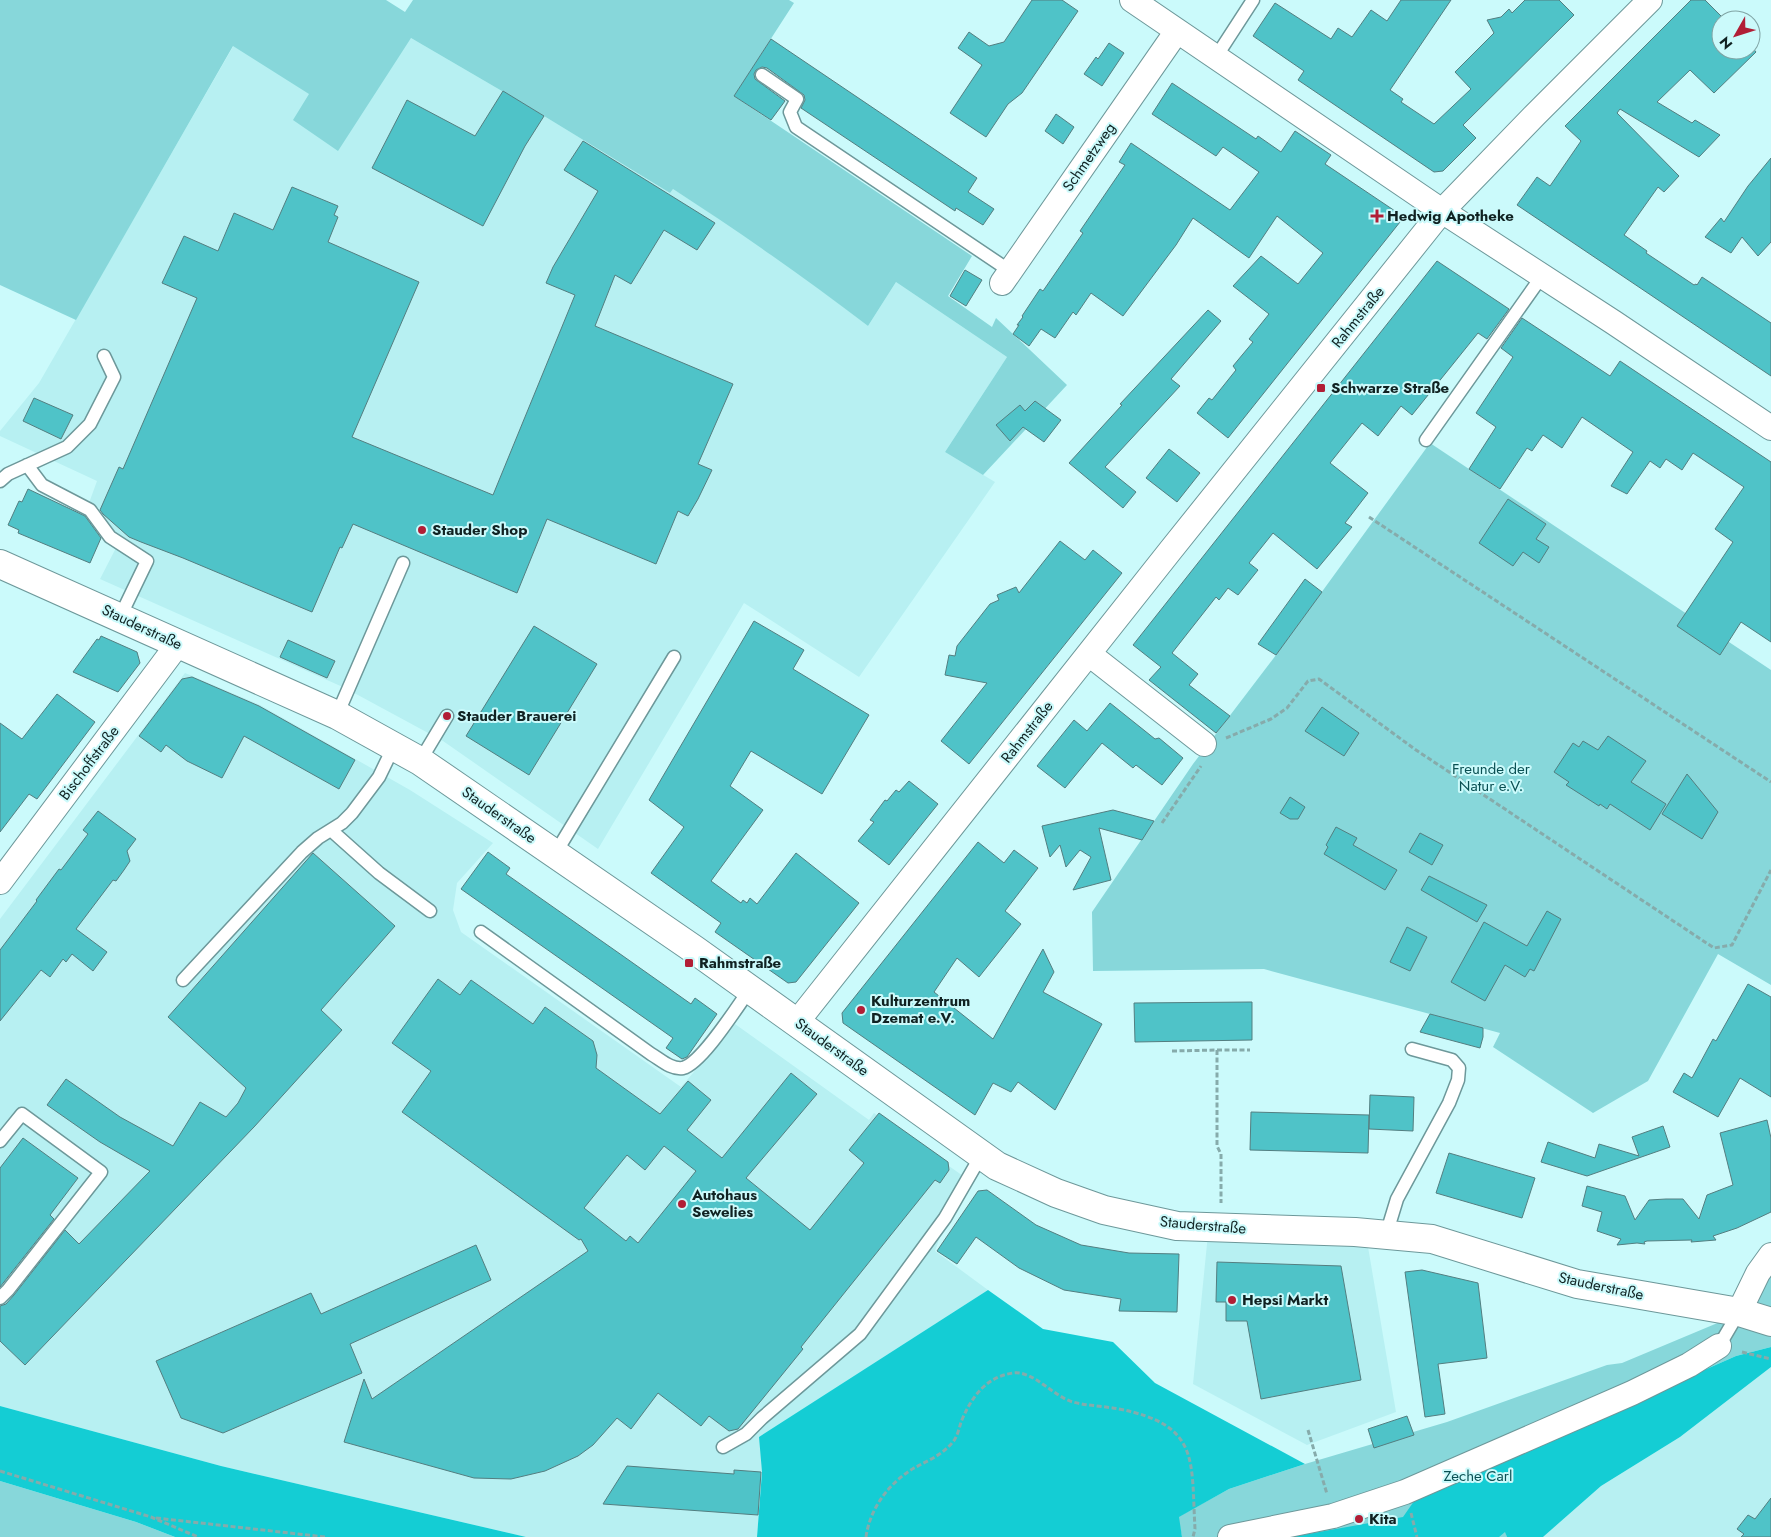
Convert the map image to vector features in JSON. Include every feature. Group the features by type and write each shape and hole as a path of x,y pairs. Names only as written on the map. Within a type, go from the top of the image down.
{"main road":[{"name":"Stauderstraße","path":"0,564 337,715 420,761 750,989 997,1166 1056,1193 1104,1210 1177,1226 1355,1232 1432,1239 1577,1284 1739,1312 1771,1322"}],"street":[{"path":"1132,0 1442,211 1771,428"},
{"name":"Rahmstraße","path":"797,1022 1176,543 1442,211 1534,115 1650,0"},
{"name":"Schmetzweg","path":"1006,277 1176,30"},
{"name":"Bischoffstraße","path":"0,882 178,644"},
{"path":"1089,654 1210,749"},
{"path":"1739,1312 1758,1273 1771,1255"},
{"path":"1230,1537 1334,1516 1406,1492 1632,1393 1689,1366 1719,1346"}],"lane":[{"path":"1216,57 1253,0"},
{"path":"762,75 797,99 790,112 796,127 1006,277"},
{"path":"1426,440 1542,276"},
{"path":"0,481 8,474 67,447 90,424 114,377 104,356"},
{"path":"27,465 42,486 90,510 110,537 148,561 120,617"},
{"path":"337,715 403,563"},
{"path":"555,854 674,657"},
{"path":"420,761 447,716"},
{"path":"183,980 302,852 318,838 332,831 352,813 379,777 394,746"},
{"path":"332,831 379,874 430,911"},
{"path":"481,932 673,1068 683,1068 700,1057 750,989"},
{"path":"1386,1235 1397,1199 1449,1103 1458,1080 1459,1068 1452,1060 1412,1050"},
{"path":"0,1141 22,1114 101,1172 0,1298"},
{"path":"723,1447 746,1434 860,1334 945,1218 982,1154"},
{"path":"1719,1346 1739,1312"}],"path":[{"path":"1369,517 1771,782"},
{"path":"1162,823 1210,749 1271,719 1287,708 1308,681 1319,679 1416,750 1714,948 1732,945 1771,870"},
{"path":"1217,1050 1217,1146 1221,1154 1220,1228"},
{"path":"1172,1051 1250,1050"},
{"path":"1719,1346 1771,1359"},
{"path":"866,1537 874,1509 892,1485 912,1470 935,1457 953,1442 969,1403 979,1390 994,1379 1014,1372 1029,1375 1054,1393 1073,1402 1118,1408 1150,1416 1169,1426 1182,1440 1191,1462 1195,1529 1193,1537"},
{"path":"1308,1430 1319,1465"},
{"path":"0,1471 150,1517 198,1537"},
{"path":"150,1517 325,1537"}],"shaded area":[{"name":"Stauder Brauerei","path":"411,38 526,105 670,193 673,189 743,234 800,274 868,326 896,282 1007,357 945,452 995,482 859,677 744,603 598,849 443,741 345,688 100,579 119,542 99,508 89,503 97,481 0,436 0,431 39,383 234,45 310,94"},
{"path":"185,673 260,705 410,790 493,843 457,883 453,910 461,932 681,1087 735,1024 869,1120 874,1113 973,1183 942,1224 941,1234 935,1251 988,1290 760,1437 762,1472 757,1537 526,1537 221,1466 0,1406 0,919"},
{"path":"1208,1234 1367,1241 1396,1412 1307,1445 1193,1384"},
{"path":"1771,1367 1771,1537 1543,1537 1601,1486 1680,1437"}],"green space":[{"path":"0,0 386,0 405,12 413,0 789,0 794,3 734,96 972,256 948,296 992,327 996,318 1067,385 983,475 945,452 1007,357 896,282 868,326 772,256 673,189 670,193 526,105 411,38 338,151 293,120 309,94 233,46 76,320 0,285"},
{"name":"Freunde der Natur e.V.","path":"1430,443 1771,670 1771,985 1718,954 1648,1081 1593,1113 1493,1047 1500,1033 1264,969 1093,971 1092,912 1193,764 1276,655"},
{"path":"1771,1259 1771,1321 1742,1312"},
{"path":"988,1290 1043,1329 1113,1342 1155,1383 1305,1464 1229,1489 1179,1517 1182,1537 757,1537 762,1472 759,1437"},
{"name":"Zeche Carl","path":"1739,1314 1771,1324 1771,1347 1736,1356 1634,1401 1506,1532 1507,1537 1182,1537 1178,1517 1229,1489 1305,1464 1447,1422 1607,1365 1622,1363"},
{"path":"1771,1347 1771,1367 1680,1437 1601,1486 1543,1537 1507,1537 1505,1532 1499,1537 1291,1537 1403,1517 1426,1484 1634,1401 1736,1356"},
{"path":"0,1406 221,1466 526,1537 175,1537 136,1522 0,1481"},
{"path":"0,1481 136,1522 175,1537 0,1537"}],"building":[{"path":"1032,0 1062,0 1078,11 1022,93 1008,104 986,137 950,113 982,65 958,48 969,32 989,46 1004,42"},
{"path":"1401,0 1451,0 1390,90 1403,99 1401,102 1434,124 1471,89 1455,72 1494,33 1487,20 1501,17 1509,9 1512,13 1525,0 1559,0 1574,15 1463,125 1476,138 1443,171 1434,172 1298,80 1304,71 1253,36 1275,3 1331,39 1338,28 1352,37 1371,10 1387,21"},
{"path":"1691,0 1705,0 1715,10 1711,10 1711,60 1748,60 1714,93 1690,70 1657,102 1692,123 1695,120 1720,135 1699,157 1620,109 1617,113 1679,176 1664,192 1658,187 1624,235 1647,251 1646,253 1694,285 1697,285 1702,277 1771,323 1771,376 1517,205 1537,177 1550,186 1581,141 1565,126"},
{"path":"771,39 977,178 968,192 994,209 983,225 956,208 955,211 801,108 805,100 804,95 767,68 762,67 756,70 754,74 755,79 785,101 771,120 734,96"},
{"path":"1109,43 1124,53 1102,86 1084,74"},
{"path":"1172,83 1256,139 1258,136 1281,152 1295,131 1331,155 1325,164 1398,213 1400,222 1228,438 1197,413 1209,398 1212,400 1236,370 1233,366 1253,342 1249,339 1269,314 1233,286 1261,256 1298,284 1323,253 1277,216 1249,258 1193,218 1176,245 1123,316 1091,293 1076,315 1073,312 1055,338 1041,329 1029,346 1013,334 1022,316 1040,289 1043,291 1083,233 1080,231 1125,165 1119,162 1131,143 1230,210 1259,172 1223,147 1216,156 1152,114"},
{"path":"503,91 544,116 525,146 483,226 372,168 407,100 475,136"},
{"path":"1056,114 1074,127 1063,144 1045,131"},
{"path":"583,141 715,223 697,250 664,230 631,284 615,275 595,326 733,384 698,464 712,470 688,516 678,511 656,564 547,519 517,593 353,524 342,548 340,547 312,612 129,537 103,514 100,510 119,467 123,469 197,298 162,283 184,236 218,251 234,213 273,230 292,187 338,206 334,215 338,217 328,242 419,282 352,437 493,495 575,295 546,283 553,267 598,191 564,170"},
{"path":"1771,158 1771,242 1758,256 1742,237 1731,253 1705,237 1721,218 1724,222 1748,186"},
{"path":"1437,261 1509,309 1487,339 1478,333 1412,415 1401,406 1378,436 1362,423 1330,463 1368,493 1345,523 1352,527 1317,569 1273,533 1249,563 1258,570 1238,595 1228,588 1219,600 1216,597 1172,653 1198,674 1189,685 1230,716 1216,733 1149,680 1161,667 1133,645"},
{"path":"965,270 982,280 966,306 950,296"},
{"path":"1208,310 1221,321 1171,379 1180,386 1105,467 1136,492 1123,508 1069,463 1122,405 1120,404"},
{"path":"1522,318 1610,376 1620,361 1771,462 1771,642 1741,622 1720,655 1677,626 1733,542 1715,529 1744,487 1693,453 1682,470 1666,459 1660,468 1650,461 1627,494 1611,486 1633,452 1582,417 1562,448 1543,435 1532,451 1527,448 1500,489 1469,469 1496,427 1476,413 1513,357 1501,348"},
{"path":"34,398 73,415 61,439 23,421"},
{"path":"1035,401 1061,420 1044,442 1023,427 1010,441 996,425 1020,405 1025,411"},
{"path":"1169,449 1200,473 1177,502 1146,478"},
{"path":"28,489 85,516 101,538 90,563 18,533 19,530 8,525 19,501 22,502"},
{"path":"1508,499 1546,524 1536,539 1549,547 1539,563 1523,552 1513,566 1479,543"},
{"path":"1060,541 1085,560 1093,550 1122,573 969,764 941,741 987,683 945,675 949,655 955,656 957,646 990,604 999,600 997,595 1016,587 1019,593"},
{"path":"1305,579 1322,592 1276,655 1258,644"},
{"path":"754,621 804,650 793,669 869,715 822,794 751,751 730,786 763,810 711,881 741,903 743,900 747,903 750,898 757,904 796,853 859,903 796,982 788,983 715,932 721,923 651,873 684,827 649,800"},
{"path":"534,626 597,664 529,775 466,736"},
{"path":"101,636 137,652 140,663 118,692 73,672"},
{"path":"288,640 335,661 327,678 280,657"},
{"path":"192,677 259,706 355,760 339,789 244,736 222,778 187,761 166,745 161,752 139,736 182,679"},
{"path":"57,694 95,722 37,799 29,794 0,832 0,723 22,739"},
{"path":"1110,703 1155,739 1159,738 1183,758 1162,785 1136,765 1133,768 1102,743 1065,788 1037,766 1074,720 1087,731"},
{"path":"1322,707 1359,733 1344,756 1305,731"},
{"path":"1608,736 1646,761 1631,782 1666,804 1650,830 1610,804 1607,809 1600,804 1599,806 1566,785 1569,782 1554,772 1573,743 1579,747 1583,741 1598,750"},
{"path":"1687,774 1718,812 1702,839 1662,814"},
{"path":"909,781 938,804 889,865 858,841 874,822 870,820 885,800 887,801 896,790 899,792"},
{"path":"1290,797 1305,807 1298,819 1290,819 1280,813"},
{"path":"1113,810 1154,821 1142,840 1099,828 1111,880 1073,890 1091,857 1080,850 1066,867 1060,845 1050,857 1042,826"},
{"path":"98,811 136,839 127,851 130,861 124,870 116,881 113,880 76,929 107,952 93,971 72,954 66,962 63,959 50,977 41,970 0,1021 0,950 59,869 61,870 88,834 83,830"},
{"path":"1336,827 1357,838 1353,845 1397,870 1385,890 1324,854 1328,847 1326,845"},
{"path":"1420,833 1443,845 1432,865 1409,852"},
{"path":"978,842 1004,863 1014,850 1038,868 1005,911 1021,924 979,977 957,958 934,992 993,1039 1043,949 1054,972 1043,992 1102,1024 1055,1110 1018,1082 1011,1092 993,1083 975,1115 843,1023 842,1013"},
{"path":"488,852 510,868 506,874 691,1004 695,998 717,1014 687,1057 682,1059 666,1048 673,1038 461,889"},
{"path":"313,853 395,926 321,1010 342,1030 254,1127 25,1365 0,1341 0,1306 6,1304 14,1295 65,1230 79,1244 150,1171 100,1142 47,1105 66,1079 120,1117 173,1146 200,1102 226,1117 238,1103 246,1088 168,1017"},
{"path":"1429,876 1487,905 1477,922 1421,890"},
{"path":"1547,911 1561,919 1534,971 1530,969 1525,977 1505,965 1485,1001 1451,982 1484,922 1527,946"},
{"path":"1407,927 1427,937 1410,971 1390,962"},
{"path":"438,979 460,995 471,980 533,1024 545,1007 593,1041 597,1055 596,1068 660,1114 688,1081 711,1100 687,1130 722,1158 791,1073 817,1094 746,1178 810,1230 864,1163 849,1150 879,1113 948,1162 949,1170 940,1183 935,1180 738,1429 729,1431 709,1416 701,1426 658,1393 631,1429 617,1418 593,1445 578,1456 545,1471 511,1479 474,1478 344,1442 364,1379 372,1399 588,1251 581,1239 579,1240 402,1112 431,1071 392,1043","holes":["664,1146 696,1171 638,1243 630,1236 626,1241 584,1208 627,1155 645,1170"]},
{"path":"1748,984 1771,997 1771,1097 1740,1078 1718,1117 1673,1092 1684,1073 1692,1078 1713,1039 1716,1041"},
{"path":"1252,1002 1252,1040 1135,1042 1134,1003"},
{"path":"1430,1014 1483,1028 1480,1048 1420,1032"},
{"path":"1370,1095 1414,1097 1413,1131 1369,1129"},
{"path":"1251,1112 1369,1115 1368,1153 1250,1150"},
{"path":"1767,1120 1771,1138 1771,1212 1737,1228 1713,1236 1716,1240 1691,1242 1692,1240 1647,1241 1644,1242 1645,1244 1617,1245 1621,1239 1597,1231 1602,1212 1582,1206 1587,1186 1625,1196 1635,1220 1649,1200 1666,1199 1683,1199 1699,1219 1707,1195 1733,1185 1720,1133"},
{"path":"1663,1126 1670,1147 1587,1176 1541,1162 1548,1142 1595,1158 1599,1144 1639,1156 1632,1137"},
{"path":"23,1138 78,1178 50,1215 54,1219 0,1287 0,1168"},
{"path":"1449,1153 1535,1178 1522,1218 1436,1193"},
{"path":"987,1190 1036,1225 1081,1245 1129,1253 1179,1254 1177,1312 1119,1311 1121,1299 1064,1290 1019,1268 976,1237 957,1264 937,1251 978,1191"},
{"path":"476,1245 491,1280 350,1344 362,1373 223,1433 181,1418 156,1361 311,1293 321,1314"},
{"path":"1217,1262 1341,1266 1361,1380 1261,1399 1247,1321 1226,1321 1226,1302 1216,1302"},
{"path":"1422,1270 1478,1283 1487,1358 1438,1364 1445,1414 1425,1417 1405,1272"},
{"path":"1407,1416 1414,1435 1374,1448 1368,1429"},
{"path":"627,1466 734,1474 734,1470 761,1472 758,1515 603,1504"},
{"path":"1771,1498 1771,1537 1741,1537 1744,1534 1737,1529 1748,1515 1755,1519"}],"place":[{"name":"Hedwig Apotheke","path":"1377,216"},
{"name":"Schwarze Straße","path":"1321,388"},
{"name":"Stauder Shop","path":"422,530"},
{"name":"Stauder Brauerei","path":"447,716"},
{"name":"Rahmstraße","path":"689,963"},
{"name":"Kulturzentrum Dzemat e.V.","path":"861,1010"},
{"name":"Autohaus Sewelies","path":"682,1204"},
{"name":"Hepsi Markt","path":"1232,1300"},
{"name":"Kita","path":"1359,1519"}]}
